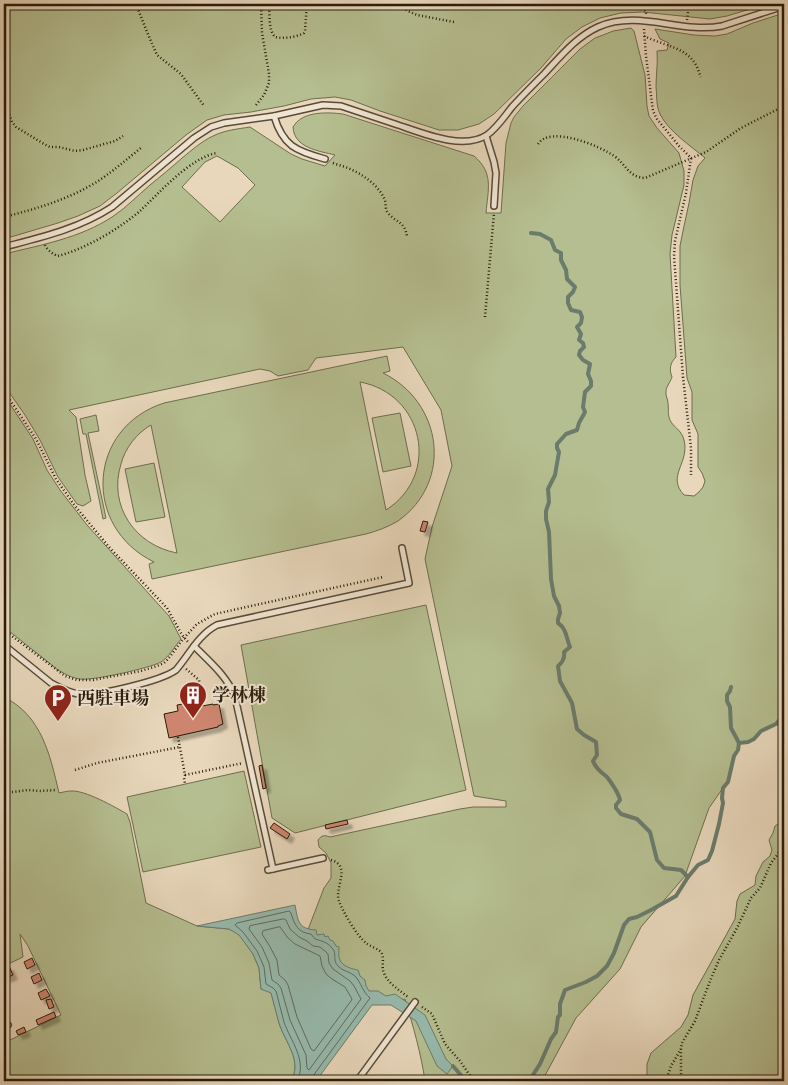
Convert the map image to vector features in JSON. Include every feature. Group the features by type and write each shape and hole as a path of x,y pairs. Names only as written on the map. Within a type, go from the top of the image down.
{"lane":[{"path":"4,247 58,232 99,215 112,207 194,138 211,127 224,123 274,116 332,104 447,140 474,140 486,136 495,128 563,54 584,36 597,28 609,23 645,20 711,28 784,6"},
{"path":"274,116 278,128 289,144 303,153 325,159"},
{"path":"486,136 496,173 494,206"},
{"path":"4,645 59,688 74,693 85,694 156,680 176,670 206,632 217,625 409,583 402,548"},
{"path":"194,646 232,688 270,869 323,858"},
{"path":"357,1081 414,1003"}],"path":[{"path":"136,4 157,55 181,74 204,106"},
{"path":"256,105 264,95 269,83 262,33 261,4"},
{"path":"269,4 272,34 276,38 281,38 304,33 306,4"},
{"path":"398,4 417,15 454,22"},
{"path":"632,4 646,11 644,36 653,111 678,146 691,158"},
{"path":"688,15 689,4"},
{"path":"644,36 683,52 690,57 701,76"},
{"path":"4,80 6,105 12,122 16,127 50,147 75,151 83,150 115,141 123,136"},
{"path":"538,144 545,137 555,136 589,143 613,155 632,174 639,178 645,178 706,152 741,128 784,106"},
{"path":"4,217 40,208 72,195 101,178 142,148"},
{"path":"42,237 46,248 58,256 89,243 128,220 188,167 203,157 217,153"},
{"path":"691,158 686,193 675,241 674,256 683,378 692,461 691,475"},
{"path":"325,159 354,171 369,180 386,200 386,210 403,225 407,237"},
{"path":"485,317 494,206"},
{"path":"4,391 36,439 56,479 65,492 86,520 167,608 184,638 194,646"},
{"path":"4,630 59,673 70,678 85,681 141,671 164,663 197,624 216,614 383,577"},
{"path":"186,669 199,680 204,704"},
{"path":"178,737 186,775 184,778 185,784"},
{"path":"75,770 97,763 180,747"},
{"path":"186,775 249,762"},
{"path":"5,793 28,790 56,790"},
{"path":"666,1081 682,1043 695,1021 719,960 751,898 760,888 778,854 783,841 784,831"},
{"path":"323,858 335,861 342,870 338,900 356,931 367,944 382,955 383,968 389,981 414,1003 432,1014 446,1044 476,1081"},
{"path":"679,1081 682,1074 681,1048"}],"green space":[{"path":"4,4 767,4 710,19 643,12 621,13 600,18 582,27 566,39 541,68 494,114 479,124 458,130 439,130 351,100 335,97 311,99 284,106 224,115 207,120 100,206 58,223 4,239"},
{"path":"784,13 784,715 776,724 761,731 754,739 739,744 728,782 709,808 685,876 641,927 620,969 576,1018 542,1081 425,1081 414,1029 405,999 382,1004 304,940 324,888 331,878 331,863 326,853 319,847 318,840 321,837 330,837 460,809 506,807 506,801 474,796 425,559 432,527 452,466 441,410 403,347 316,358 308,370 278,376 270,371 260,369 69,410 76,417 91,501 83,506 77,504 58,477 25,415 4,385 4,254 74,236 100,224 122,210 205,140 227,131 250,127 291,154 325,166 335,155 315,150 303,144 294,134 293,127 302,118 323,113 343,114 474,156 485,169 487,175 486,213 501,213 506,143 514,117 580,49 595,38 613,31 631,28 634,31 645,75 649,116 679,153 684,171 684,185 672,235 670,254 676,357 671,364 672,377 666,393 670,419 682,434 685,448 677,482 684,495 694,496 703,487 705,481 698,467 698,434 692,420 692,392 687,378 680,285 680,246 693,180 698,166 705,158 668,126 659,111 656,87 657,51 667,50 669,43 660,39 655,29 715,36 727,34","holes":["217,156 238,168 255,185 220,222 182,187 205,162"]},
{"path":"387,356 390,371 383,373 403,386 418,403 428,422 434,443 433,464 428,485 416,504 398,521 382,529 152,579 149,564 154,562 131,546 114,526 105,503 103,479 108,455 120,433 139,416 164,403","holes":["360,382 382,390 399,402 411,419 418,437 419,457 414,477 403,495 386,510","151,425 177,553 162,549 149,542 137,532 128,521 118,494 118,480 125,452 136,437"]},
{"path":"4,395 33,439 47,470 60,490 87,525 169,616 181,639 161,662 108,676 86,679 77,678 58,670 4,627"},
{"path":"400,413 411,466 383,472 372,418"},
{"path":"96,415 99,431 88,433 106,518 103,519 86,434 83,434 80,419"},
{"path":"154,463 165,517 136,522 125,469"},
{"path":"426,605 466,790 295,833 272,818 241,645"},
{"path":"4,697 17,705 36,726 48,751 59,793 77,791 84,793 127,814 146,903 197,926 229,929 239,934 253,954 259,968 261,989 271,992 279,1023 294,1059 294,1074 291,1081 4,1081 4,1043 61,1015 28,946 20,934 23,957 4,966"},
{"path":"244,771 261,847 143,872 127,797"},
{"path":"784,820 784,1081 647,1081 647,1064 651,1053 681,1027 688,1015 693,995 735,919 737,901 740,894 755,885 756,876 763,862 770,856 772,850 769,840 775,826"}],"water":[{"path":"295,905 297,916 302,926 316,930 317,935 324,934 325,937 328,936 339,947 341,962 348,967 358,970 360,976 365,980 369,991 378,991 386,996 395,994 425,1015 446,1059 453,1066 447,1074 437,1066 416,1021 391,1005 372,1005 316,1081 291,1081 295,1066 292,1052 279,1023 271,993 261,989 259,968 253,954 239,935 229,929 197,926"}],"building":[{"path":"423,521 428,522 425,532 420,531"},
{"name":"学林棟","path":"189,703 191,708 219,704 223,724 218,727 169,738 164,714 178,711 177,705"},
{"path":"262,765 266,788 263,789 259,766"},
{"path":"347,820 348,824 326,829 325,825"},
{"path":"274,823 290,834 287,839 270,828"},
{"path":"32,958 35,965 27,969 24,962"},
{"path":"9,966 13,975 6,978 4,968"},
{"path":"39,973 42,980 34,984 31,977"},
{"path":"46,989 50,996 41,1000 38,993"},
{"path":"51,999 54,1007 49,1009 46,1000"},
{"path":"54,1012 56,1017 38,1025 36,1020"},
{"path":"24,1027 26,1032 18,1035 16,1031"}],"waterway":[{"path":"531,233 540,234 551,240 555,250 561,253 561,260 566,270 567,279 575,287 568,297 568,303 571,310 580,312 582,317 581,323 577,327 581,334 579,340 583,343 584,347 579,355 590,364 588,374 591,386 585,392 583,407 585,412 577,430 566,434 557,444 559,452 555,475 548,489 549,502 546,519 549,532 551,579 554,596 559,606 558,623 565,631 570,647 564,652 563,660 558,666 560,681 572,703 577,729 596,742 597,755 593,761 615,788 620,800 616,808 621,814 637,819 650,832 657,860 664,868 681,870 688,877"},
{"path":"731,687 727,695 727,701 730,707 731,728 739,743"},
{"path":"529,1081 556,1032 560,1015 560,1004 565,990 597,976 607,966 624,925 629,919 637,917 676,896 698,865 708,860 719,824 723,803 723,788 728,782 739,743 754,739 761,731 776,724 784,715"},
{"path":"453,1066 466,1081"}],"place":[{"name":"学林棟","path":"193,719"},
{"name":"西駐車場","path":"58,722"}]}
